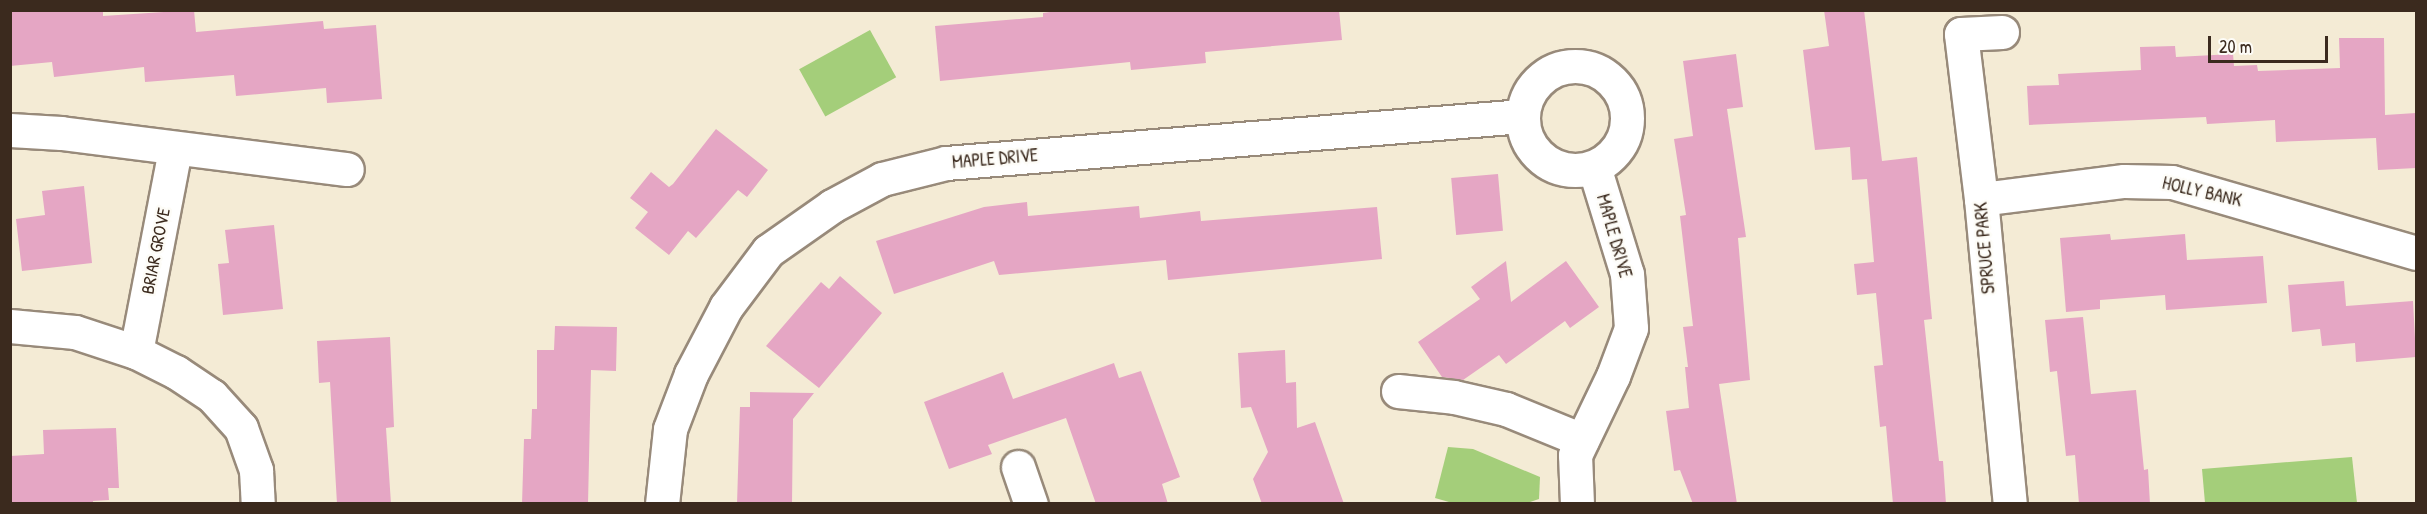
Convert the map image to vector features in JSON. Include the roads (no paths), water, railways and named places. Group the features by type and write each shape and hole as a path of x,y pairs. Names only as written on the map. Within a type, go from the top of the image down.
{"street":[{"name":"SPRUCE PARK","path":"2002,32 1961,34 1981,199 2010,504"},
{"path":"1571,66 1590,68 1606,76 1619,90 1626,107 1627,125 1621,143 1610,158 1594,167 1569,170 1545,161 1528,141 1523,116 1527,97 1538,82 1553,71 1571,66"},
{"name":"MAPLE DRIVE","path":"662,504 670,429 691,374 726,307 768,250 832,206 882,179 946,163 1523,116"},
{"path":"10,130 61,133 347,169"},
{"name":"BRIAR GROVE","path":"136,352 176,149"},
{"name":"MAPLE DRIVE","path":"1577,504 1575,455 1613,376 1631,328 1627,274 1594,167"},
{"name":"HOLLY BANK","path":"1981,199 2124,181 2172,182 2416,253"},
{"path":"10,326 75,332 136,352 176,372 212,396 241,428 256,470 258,504"},
{"path":"1398,391 1454,397 1506,409 1582,440"},
{"path":"1018,467 1031,504"}]}
